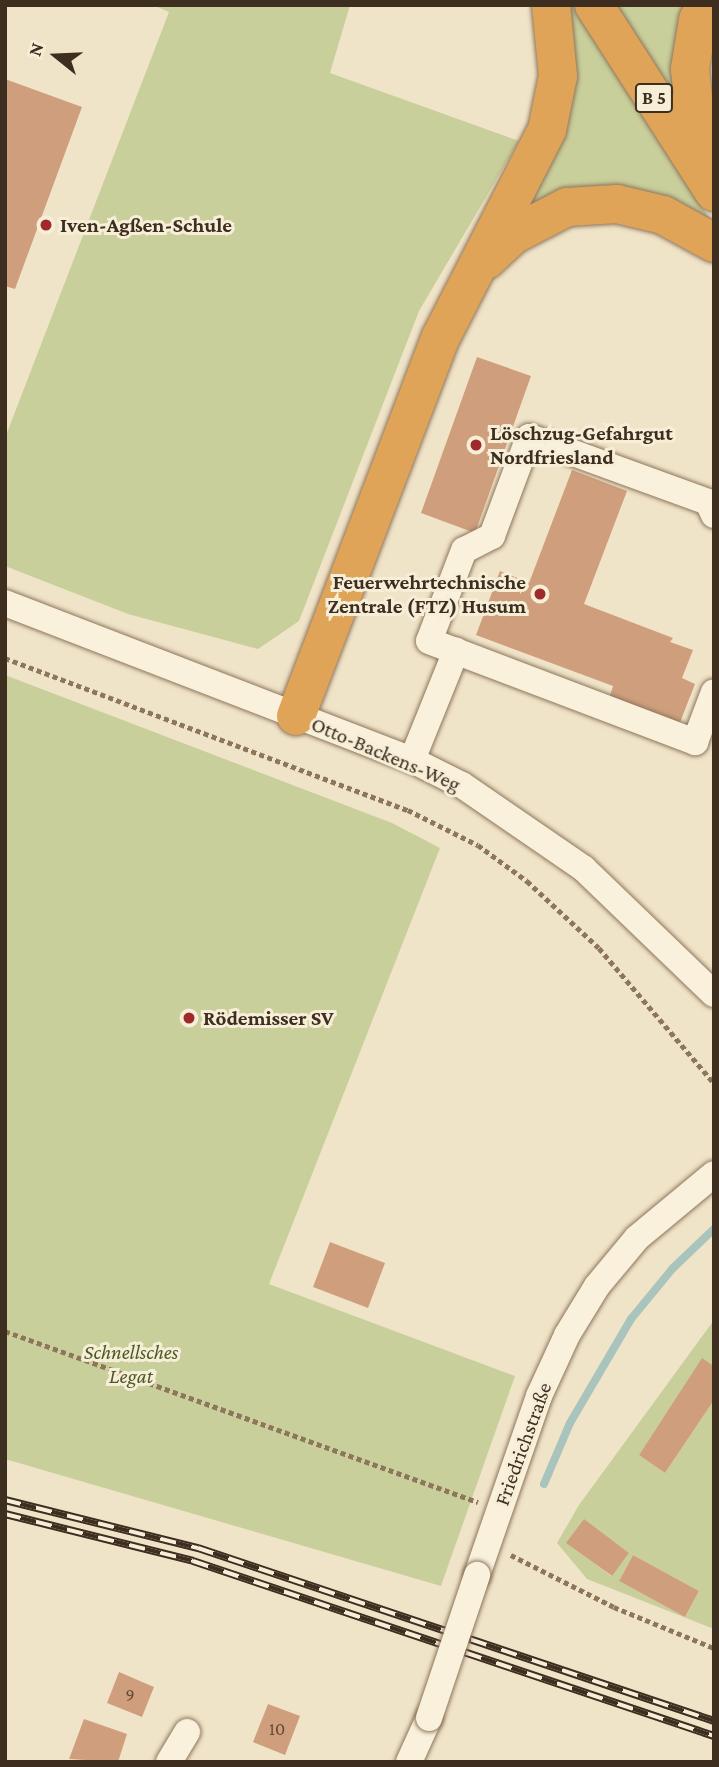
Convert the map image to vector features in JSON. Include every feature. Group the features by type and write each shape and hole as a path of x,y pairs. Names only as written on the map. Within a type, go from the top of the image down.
{"highway":[{"path":"296,716 441,337 547,130 558,76 551,5"},
{"name":"B 5","path":"594,5 714,192"},
{"path":"706,5 698,20 690,69 696,125 714,175"},
{"path":"471,274 513,235 567,206 617,204 663,215 714,243"}],"street":[{"path":"714,515 708,502 528,437 492,536 464,550 429,641 695,742 714,692"},
{"name":"Otto-Backens-Weg","path":"5,603 412,760 526,825 584,869 714,994"},
{"path":"412,760 456,651"},
{"name":"Friedrichstraße","path":"409,1762 429,1718 539,1396 567,1335 597,1286 637,1238 714,1174"},
{"path":"169,1762 187,1732"}],"path":[{"path":"5,658 408,810 478,845 527,881 599,948 714,1083"},
{"path":"5,1331 484,1504"},
{"path":"488,1543 614,1607 714,1648"}],"green space":[{"path":"153,5 350,5 330,73 519,141 419,311 299,621 258,649 128,614 5,566 5,438 169,12"},
{"path":"569,5 574,5 713,224 518,210"},
{"path":"615,5 694,5 682,109"},
{"name":"Schnellsches Legat","path":"5,675 392,823 440,848 269,1284 515,1376 441,1586 5,1459"},
{"path":"714,1320 714,1366 702,1359 639,1455 665,1473 714,1400 714,1629 587,1579 557,1543 579,1505","holes":["584,1520 629,1553 611,1576 567,1543","633,1555 699,1591 685,1617 619,1581"]}],"building":[{"path":"5,79 82,107 15,289 5,286"},
{"name":"Löschzug-Gefahrgut Nordfriesland","path":"477,357 531,376 475,533 421,513"},
{"name":"Feuerwehrtechnische Zentrale (FTZ) Husum","path":"572,470 627,491 584,604 673,638 670,642 693,650 682,678 695,684 679,725 609,699 613,686 476,635 500,571 529,583"},
{"path":"330,1242 385,1263 368,1308 313,1287"},
{"path":"702,1358 714,1366 714,1400 665,1473 639,1455"},
{"path":"584,1519 629,1553 612,1576 566,1543"},
{"path":"633,1555 699,1591 685,1617 619,1581"},
{"path":"119,1672 154,1687 142,1717 107,1703"},
{"path":"268,1704 300,1716 285,1755 253,1742"},
{"path":"84,1719 127,1734 118,1762 69,1759"}],"waterway":[{"path":"544,1484 570,1423 631,1319 673,1268 714,1229"}],"railway":[{"path":"5,1500 198,1548 714,1721"},
{"path":"5,1514 193,1561 714,1736"}],"place":[{"name":"Iven-Agßen-Schule","path":"46,225"},
{"name":"Löschzug-Gefahrgut Nordfriesland","path":"476,445"},
{"name":"Feuerwehrtechnische Zentrale (FTZ) Husum","path":"540,594"},
{"name":"Rödemisser SV","path":"189,1018"}]}
